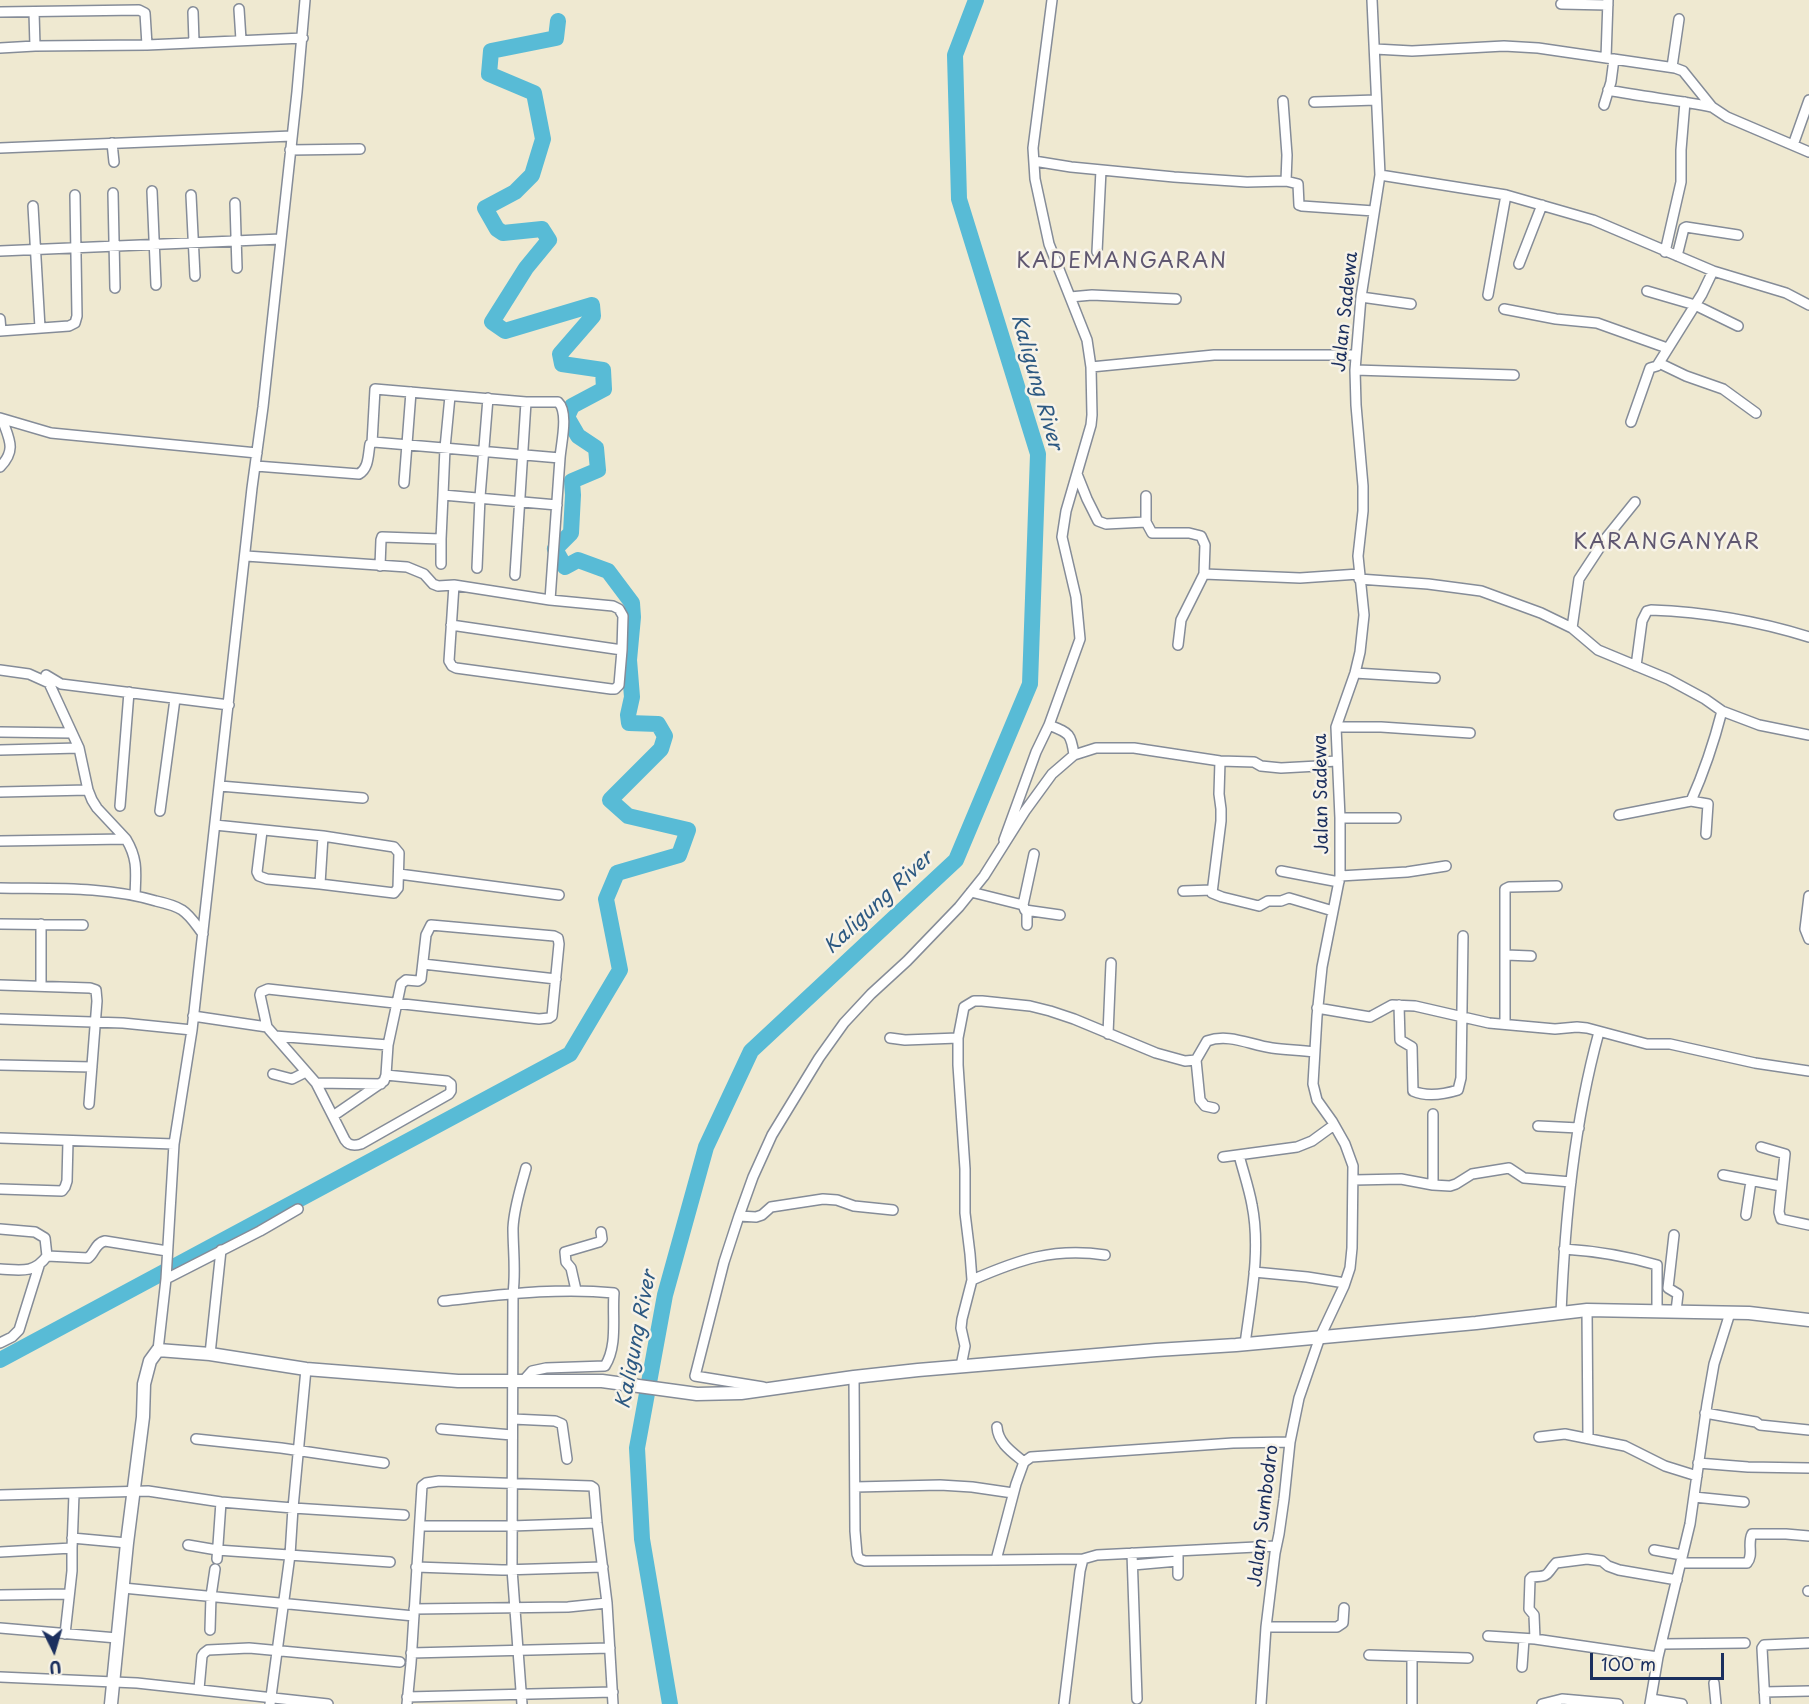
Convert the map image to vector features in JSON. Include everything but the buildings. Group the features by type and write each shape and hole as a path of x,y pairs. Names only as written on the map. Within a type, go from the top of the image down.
{"main road":[{"path":"111,1704 127,1543 143,1417 144,1384 150,1361 158,1350 210,1354 306,1369 458,1382 610,1382 686,1393 741,1393 854,1377 961,1366 1245,1344 1322,1333 1476,1323 1587,1310 1730,1313 1809,1320"}],"street":[{"path":"158,1350 166,1277 174,1144 192,1030 220,786 303,38 305,0"},
{"path":"1002,848 1006,831 1036,752 1049,725 1080,639 1076,597 1062,537 1066,511 1092,415 1091,367 1087,340 1049,244 1035,179 1034,161 1052,0"},
{"name":"Jalan Sadewa","path":"1322,1333 1345,1283 1353,1248 1354,1180 1351,1157 1346,1144 1328,1129 1314,1093 1308,1051 1317,1008 1328,909 1336,880 1340,818 1332,762 1336,727 1355,673 1364,615 1354,575 1363,511 1363,486 1355,370 1349,355 1361,297 1380,175 1372,0"},
{"path":"1561,4 1608,2 1610,59 1608,90 1604,105"},
{"path":"239,9 240,40"},
{"path":"0,12 142,11 145,13 147,45"},
{"path":"34,12 35,46"},
{"path":"193,12 194,42"},
{"path":"1672,67 1679,19"},
{"path":"0,48 147,45 303,38"},
{"path":"1375,48 1412,51 1538,48 1672,67 1683,71 1712,107 1727,117 1809,152"},
{"path":"1608,90 1712,107"},
{"path":"1314,102 1376,100"},
{"path":"1793,145 1809,100"},
{"path":"1283,101 1287,155 1286,181"},
{"path":"1665,252 1681,183 1685,102"},
{"path":"0,148 292,136"},
{"path":"112,143 114,162"},
{"path":"290,150 360,149"},
{"path":"1034,161 1101,170 1237,181 1286,181 1298,184 1298,202 1302,207 1374,211"},
{"path":"1097,252 1101,170"},
{"path":"1380,175 1506,195 1593,220 1713,271 1785,293 1809,306"},
{"path":"152,191 156,285"},
{"path":"114,193 116,288"},
{"path":"0,318 0,331 69,326 75,323 77,316 75,195"},
{"path":"191,195 195,276"},
{"path":"1488,295 1506,195"},
{"path":"235,203 237,268"},
{"path":"1518,264 1542,205"},
{"path":"33,206 40,328"},
{"path":"1677,256 1686,227 1738,235"},
{"path":"0,252 281,239"},
{"path":"1631,422 1650,368 1659,363 1713,271"},
{"path":"1647,291 1695,305 1738,326"},
{"path":"1070,297 1092,295 1176,299"},
{"path":"1361,297 1411,304"},
{"path":"1504,309 1556,319 1597,323 1668,348"},
{"path":"1091,367 1214,355 1349,355"},
{"path":"1659,363 1686,376 1723,388 1756,413"},
{"path":"1355,370 1514,375"},
{"path":"256,466 359,474 363,472 367,466 369,448 372,443 374,390 378,389 526,402 558,402 563,407 564,415 550,600"},
{"path":"404,483 411,392"},
{"path":"441,564 445,448 450,396"},
{"path":"477,568 488,398"},
{"path":"515,575 526,402"},
{"path":"1,419 51,433 257,453"},
{"path":"0,467 8,460 11,452 10,441 1,419"},
{"path":"372,443 560,458"},
{"path":"1077,474 1098,521 1106,524 1146,522"},
{"path":"443,495 557,505"},
{"path":"1146,496 1146,522 1150,530 1156,534 1201,536 1205,545 1204,574 1181,620 1178,645"},
{"path":"1572,628 1579,579 1606,538 1635,502"},
{"path":"380,566 382,537 441,539"},
{"path":"246,556 413,569 424,574 438,586 454,585 550,600 613,606 619,609 623,616 619,685 615,689 452,666 449,661 454,585"},
{"path":"1204,574 1300,578 1354,575 1481,591 1541,613 1572,628 1592,646 1668,679 1722,711 1759,725 1809,735"},
{"path":"1636,666 1642,621 1647,611 1651,610 1720,616 1809,637"},
{"path":"451,625 622,650"},
{"path":"0,670 29,674 49,683 79,748 88,790 97,808 126,839 133,851 136,861 135,895"},
{"path":"1355,673 1435,678"},
{"path":"46,675 61,684 229,705"},
{"path":"120,806 129,692"},
{"path":"160,811 175,699"},
{"path":"1691,801 1710,752 1722,711"},
{"path":"1049,725 1069,734 1074,755"},
{"path":"1336,727 1381,727 1470,733"},
{"path":"0,732 72,733"},
{"path":"0,750 79,748"},
{"path":"771,1389 695,1376 724,1262 753,1176 772,1135 825,1049 844,1023 907,961 971,892 1052,774 1074,755 1096,748 1134,748 1220,761 1254,762 1261,766 1281,768 1318,766 1322,762 1332,762"},
{"path":"1220,761 1221,821 1212,893 1257,905 1268,901 1283,901 1287,898 1328,909"},
{"path":"220,786 363,798"},
{"path":"0,792 88,790"},
{"path":"1619,815 1691,801 1708,804 1706,834"},
{"path":"1340,818 1396,818"},
{"path":"215,825 323,836 394,847 400,855 398,888 391,894 267,879 259,876 257,872 262,831"},
{"path":"320,884 323,836"},
{"path":"0,841 126,839"},
{"path":"1027,926 1025,908 1034,854"},
{"path":"1281,871 1336,880 1446,866"},
{"path":"399,874 559,895"},
{"path":"1505,1024 1505,889 1557,886"},
{"path":"0,888 92,889 135,895 174,906 192,918 203,934"},
{"path":"1183,891 1212,890"},
{"path":"971,892 1025,908 1060,915"},
{"path":"1809,896 1804,929 1809,939"},
{"path":"0,924 83,925"},
{"path":"40,986 41,924"},
{"path":"333,1116 381,1084 386,1075 388,1046 397,1003 403,981 420,981 426,935 431,925 558,938 552,1016 545,1019 397,1003 264,989 260,995 267,1027 316,1083 333,1116 347,1143 356,1145 451,1091 451,1084 447,1081 386,1075"},
{"path":"1399,1005 1400,1039 1401,1042 1412,1047 1413,1091 1444,1094 1458,1090 1461,1078 1463,936"},
{"path":"1506,955 1531,956"},
{"path":"1108,1034 1111,963"},
{"path":"423,964 556,979"},
{"path":"0,985 95,989 97,997 89,1104"},
{"path":"961,1366 965,1346 961,1328 962,1318 972,1280 964,1213 965,1168 958,1065 958,1038 964,1007 974,1001 1030,1006 1074,1018 1156,1053 1185,1061 1196,1060"},
{"path":"1317,1008 1370,1017 1388,1006 1415,1006 1462,1018 1505,1024 1555,1029 1577,1027 1647,1044 1670,1044 1755,1063 1809,1071"},
{"path":"192,1016 267,1027"},
{"path":"0,1019 95,1024 123,1023 192,1030"},
{"path":"1561,1313 1564,1249 1578,1128 1591,1059 1599,1032"},
{"path":"275,1036 388,1046"},
{"path":"890,1038 905,1040 958,1038"},
{"path":"1214,1108 1205,1106 1200,1100 1196,1060 1208,1041 1233,1038 1274,1049 1308,1051"},
{"path":"0,1065 92,1067"},
{"path":"273,1074 292,1079 306,1072"},
{"path":"316,1083 381,1084"},
{"path":"1433,1114 1433,1185"},
{"path":"1538,1126 1578,1128"},
{"path":"1223,1157 1297,1147 1312,1141 1328,1129"},
{"path":"0,1138 174,1144"},
{"path":"0,1189 62,1191 67,1181 68,1141"},
{"path":"1761,1146 1785,1154 1779,1212 1781,1219 1809,1225"},
{"path":"1239,1155 1252,1206 1256,1246 1245,1344"},
{"path":"522,1699 512,1569 511,1483 513,1419 518,1381 513,1293 515,1278 513,1227 526,1168"},
{"path":"1354,1180 1401,1179 1450,1186 1472,1174 1509,1168 1524,1178 1571,1182"},
{"path":"1724,1175 1781,1186"},
{"path":"1746,1215 1751,1181"},
{"path":"739,1216 756,1217 771,1207 823,1199 837,1200 855,1206 893,1210"},
{"path":"166,1277 260,1231 298,1209"},
{"path":"0,1229 40,1234 45,1238 47,1256 39,1266 19,1330 12,1337 0,1343"},
{"path":"576,1290 571,1268 566,1262 565,1252 598,1242 602,1239 601,1232"},
{"path":"1674,1235 1668,1288 1678,1294 1676,1311"},
{"path":"47,1256 88,1258 98,1244 105,1241 167,1254"},
{"path":"1564,1249 1623,1256 1657,1265 1657,1310"},
{"path":"210,1354 221,1250"},
{"path":"972,1280 1035,1256 1053,1253 1105,1255"},
{"path":"0,1269 22,1270 39,1266"},
{"path":"1254,1272 1345,1283"},
{"path":"443,1301 513,1293 576,1290 614,1293 613,1344 610,1358 605,1366 546,1368 532,1371 518,1381"},
{"path":"1587,1310 1588,1438"},
{"path":"1682,1704 1651,1701 1658,1657 1690,1524 1714,1364 1730,1313"},
{"name":"Jalan Sumbodro","path":"1261,1704 1266,1627 1290,1442 1299,1398 1322,1333"},
{"path":"271,1701 290,1555 306,1369"},
{"path":"854,1377 856,1547 861,1561 1083,1558 1178,1550 1276,1546"},
{"path":"1705,1413 1756,1422 1760,1425 1809,1430"},
{"path":"513,1419 562,1424 567,1459"},
{"path":"997,1427 1002,1443 1024,1462"},
{"path":"441,1429 512,1435"},
{"path":"1539,1437 1565,1434 1625,1446 1665,1466 1697,1476"},
{"path":"196,1439 298,1450 384,1463"},
{"path":"996,1560 1013,1493 1024,1462 1030,1457 1222,1444 1290,1442"},
{"path":"1698,1463 1809,1468"},
{"path":"613,1692 522,1699 407,1701 422,1490 426,1483 439,1480 591,1486 594,1488 607,1603 613,1692 613,1704"},
{"path":"855,1487 940,1485 1013,1493"},
{"path":"0,1495 148,1491 221,1502 404,1515"},
{"path":"65,1634 72,1571 74,1494"},
{"path":"1694,1497 1744,1502"},
{"path":"217,1554 221,1502"},
{"path":"420,1526 597,1523"},
{"path":"1654,1550 1682,1559 1747,1563 1751,1558 1752,1534 1809,1536"},
{"path":"0,1552 72,1543 127,1543"},
{"path":"188,1545 217,1554 290,1555 390,1562"},
{"path":"1178,1550 1178,1575"},
{"path":"1132,1553 1137,1699"},
{"path":"1064,1704 1083,1558"},
{"path":"1535,1640 1534,1615 1529,1609 1530,1579 1550,1573 1556,1563 1587,1559 1602,1561 1619,1570 1677,1580"},
{"path":"1133,1565 1178,1561"},
{"path":"416,1567 512,1569 603,1567"},
{"path":"210,1630 215,1569"},
{"path":"123,1588 414,1613 515,1607 568,1607 607,1603"},
{"path":"0,1595 69,1594"},
{"path":"1266,1627 1338,1627 1343,1623 1344,1608"},
{"path":"0,1628 117,1638"},
{"path":"1488,1636 1658,1657"},
{"path":"1522,1667 1524,1639"},
{"path":"1662,1644 1745,1643"},
{"path":"1765,1704 1762,1648 1764,1645 1809,1643"},
{"path":"200,1689 202,1656 206,1651 241,1647 400,1662"},
{"path":"411,1653 610,1648"},
{"path":"1370,1654 1468,1658"},
{"path":"1412,1657 1412,1704"},
{"path":"0,1677 200,1689 271,1701 328,1704"},
{"path":"1714,1683 1716,1704"},
{"path":"1764,1692 1809,1691"},
{"path":"1542,1704 1562,1699 1618,1704"}],"waterway":[{"name":"Kaligung River","path":"670,1704 642,1539 637,1448 665,1295 706,1147 751,1051 956,860 1030,684 1038,454 959,199 955,55 976,0"},
{"path":"0,1360 570,1054 620,970 606,899 617,873 679,855 688,830 628,816 610,800 661,749 665,736 658,724 629,723 628,715 632,697 629,660 632,603 608,571 578,560 565,567 555,549 571,533 572,481 598,470 596,448 578,436 567,417 572,406 604,389 603,370 562,364 560,354 593,316 592,305 505,331 492,322 526,268 549,240 542,229 503,233 497,229 485,208 515,192 532,175 543,139 534,93 489,74 491,51 556,38 558,21"}],"district":[{"name":"KADEMANGARAN","path":"1122,262"},
{"name":"KARANGANYAR","path":"1667,543"}]}
